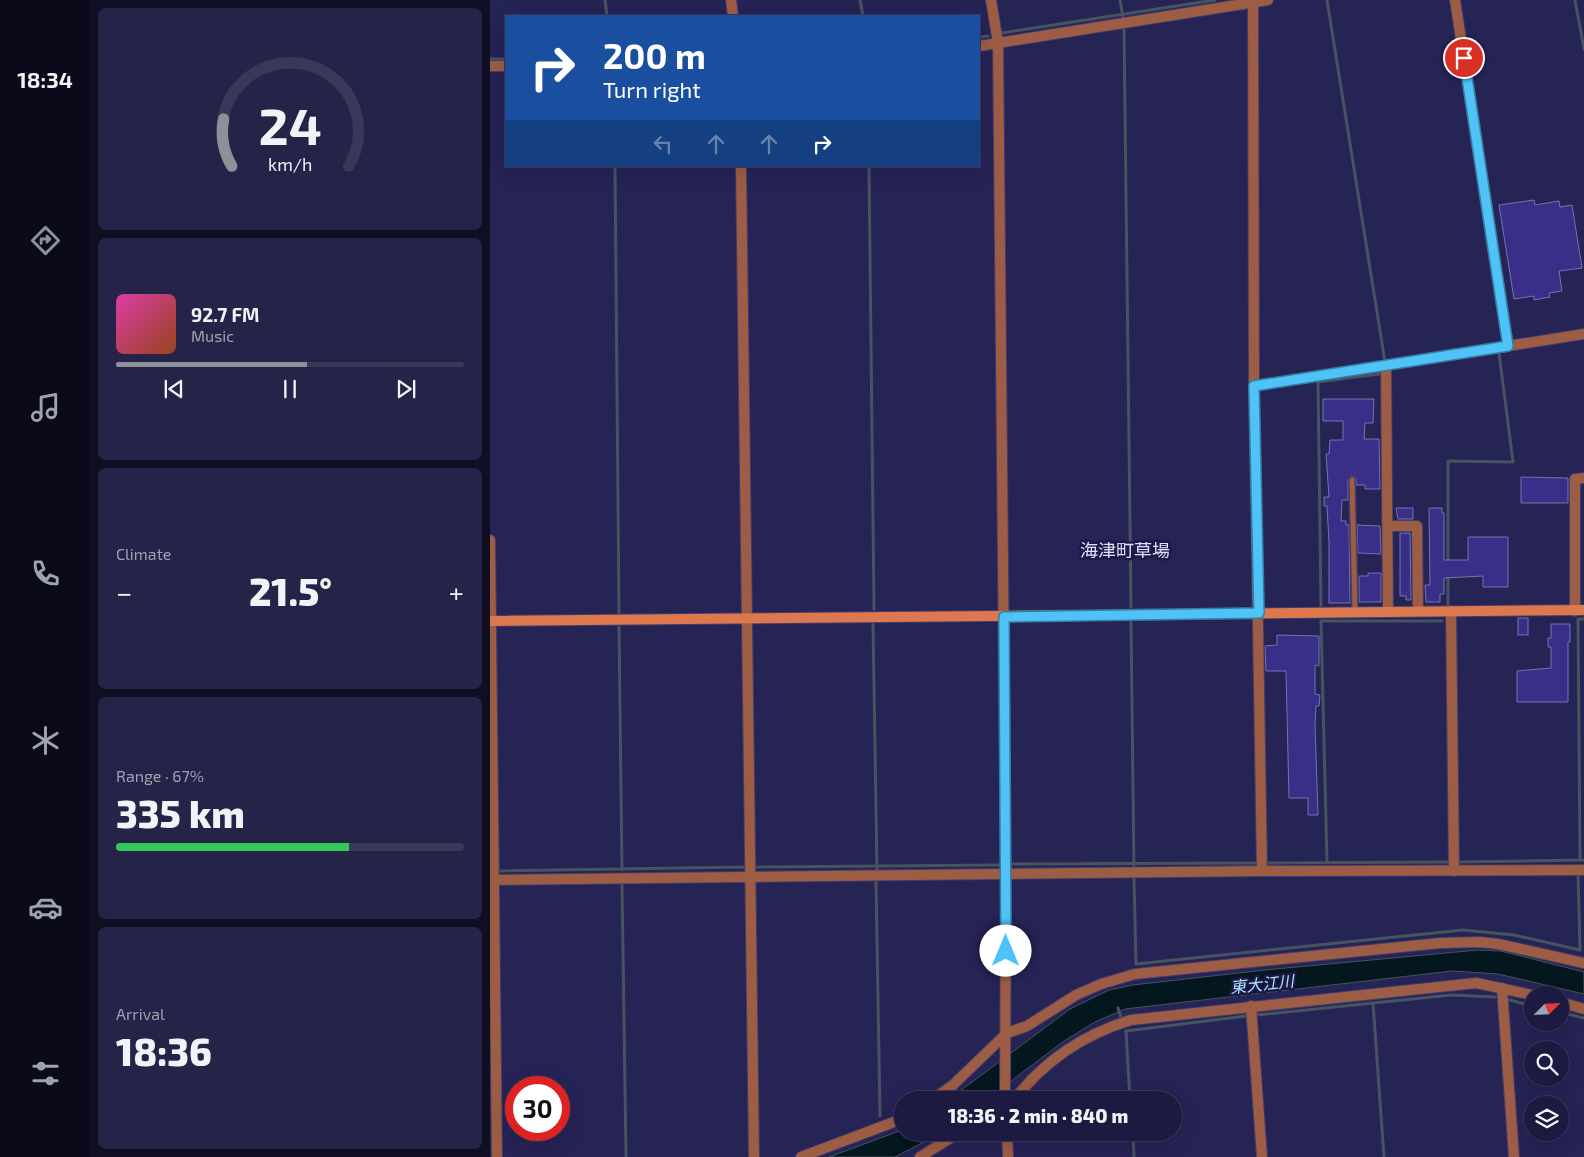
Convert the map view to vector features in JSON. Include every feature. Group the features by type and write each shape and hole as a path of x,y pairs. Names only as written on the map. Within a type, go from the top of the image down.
{"street":[{"path":"731,0 734,15"},
{"path":"991,0 998,43 1008,1091"},
{"path":"980,46 1268,0"},
{"path":"1455,0 1508,346"},
{"path":"1254,1 1254,386 1262,871"},
{"path":"490,66 505,66"},
{"path":"741,167 754,1157"},
{"path":"1254,386 1584,334"},
{"path":"1386,365 1388,611"},
{"path":"490,621 1580,610 1575,479 1584,478"},
{"path":"1388,526 1418,526 1418,611"},
{"path":"490,540 497,1157"},
{"path":"1451,611 1454,871"},
{"path":"493,880 1262,871 1584,870"},
{"path":"945,1091 1007,1038 1084,991 1100,984 1135,974 1440,943 1480,942 1528,948 1584,963"},
{"path":"1017,1091 1066,1051 1103,1028 1131,1020 1476,983 1524,993"},
{"path":"1502,988 1514,1157"},
{"path":"1569,1005 1584,1009"},
{"path":"1251,1006 1262,1157"},
{"path":"801,1157 894,1122"},
{"path":"920,1157 946,1141"},
{"path":"1007,1141 1008,1157"}],"lane":[{"path":"1352,480 1355,612"}],"water":[{"name":"東大江川","path":"1478,950 1501,951 1584,972 1584,994 1569,991 1569,986 1550,986 1498,974 1452,971 1125,1009 1095,1022 1064,1041 998,1091 960,1091 1070,1009 1109,990 1133,985 1265,970"},
{"path":"894,1133 894,1141 926,1141 895,1157 829,1157"}],"building":[{"path":"1534,200 1535,205 1559,201 1560,207 1572,205 1582,268 1559,271 1562,291 1549,293 1550,297 1534,300 1534,296 1514,299 1499,205"},
{"path":"1323,399 1374,399 1373,423 1365,423 1364,439 1379,439 1380,489 1365,489 1365,485 1356,485 1356,478 1351,476 1348,480 1348,500 1342,500 1341,521 1346,521 1346,525 1349,525 1350,603 1329,603 1329,542 1327,506 1324,506 1324,497 1329,497 1326,454 1329,454 1330,440 1343,440 1343,421 1323,421"},
{"path":"1521,477 1568,478 1568,503 1521,503"},
{"path":"1396,508 1413,508 1413,519 1398,519"},
{"path":"1429,508 1442,508 1442,513 1444,513 1444,560 1468,560 1468,537 1508,537 1508,587 1483,587 1483,576 1444,578 1444,594 1440,594 1440,602 1426,602 1425,585 1430,585"},
{"path":"1357,525 1380,526 1381,554 1358,553"},
{"path":"1400,533 1410,533 1411,600 1406,600 1406,596 1400,596"},
{"path":"1368,573 1381,573 1381,602 1359,602 1359,576 1368,576"},
{"path":"1518,618 1528,618 1528,635 1518,635"},
{"path":"1551,624 1570,624 1570,642 1568,642 1568,702 1517,702 1517,671 1551,668 1551,647 1548,647 1548,638 1551,638"},
{"path":"1277,635 1319,636 1319,666 1315,665 1315,694 1320,695 1319,706 1316,706 1315,726 1318,815 1308,815 1308,798 1289,798 1286,671 1266,671 1265,646 1277,645"}],"waterway":[{"path":"605,0 607,15"},
{"path":"860,0 863,15"},
{"path":"1120,0 1123,17"},
{"path":"1002,33 1215,0"},
{"path":"1327,0 1385,362"},
{"path":"1575,0 1584,49"},
{"path":"1124,28 1131,607"},
{"path":"980,37 988,36"},
{"path":"490,59 505,59"},
{"path":"615,167 619,613"},
{"path":"869,167 874,609"},
{"path":"1448,563 1448,461 1513,462 1499,353"},
{"path":"1321,606 1318,382 1379,374 1381,370"},
{"path":"1448,575 1448,604"},
{"path":"1580,860 1578,619 1584,619"},
{"path":"1327,862 1321,621 1442,621"},
{"path":"1131,622 1134,869"},
{"path":"873,624 877,871"},
{"path":"619,627 622,870"},
{"path":"1457,862 1584,860"},
{"path":"1265,863 1448,862"},
{"path":"1010,864 1256,863"},
{"path":"753,867 999,865"},
{"path":"499,871 745,867"},
{"path":"1134,878 1136,964 1463,930 1514,935 1580,950 1578,873"},
{"path":"876,881 880,1116"},
{"path":"622,883 626,1157"},
{"path":"1257,1015 1451,995 1495,997"},
{"path":"1510,1000 1524,1004"},
{"path":"1373,1003 1384,1157"},
{"path":"1118,1008 1121,1017"},
{"path":"1569,1014 1584,1018"},
{"path":"1126,1031 1246,1016"},
{"path":"1126,1031 1129,1091"},
{"path":"1133,1141 1134,1157"}],"district":[{"name":"海津町草場","path":"1125,551"}],"route":[{"path":"1006,951 1004,617 1259,613 1254,386 1508,346 1464,58"}]}
